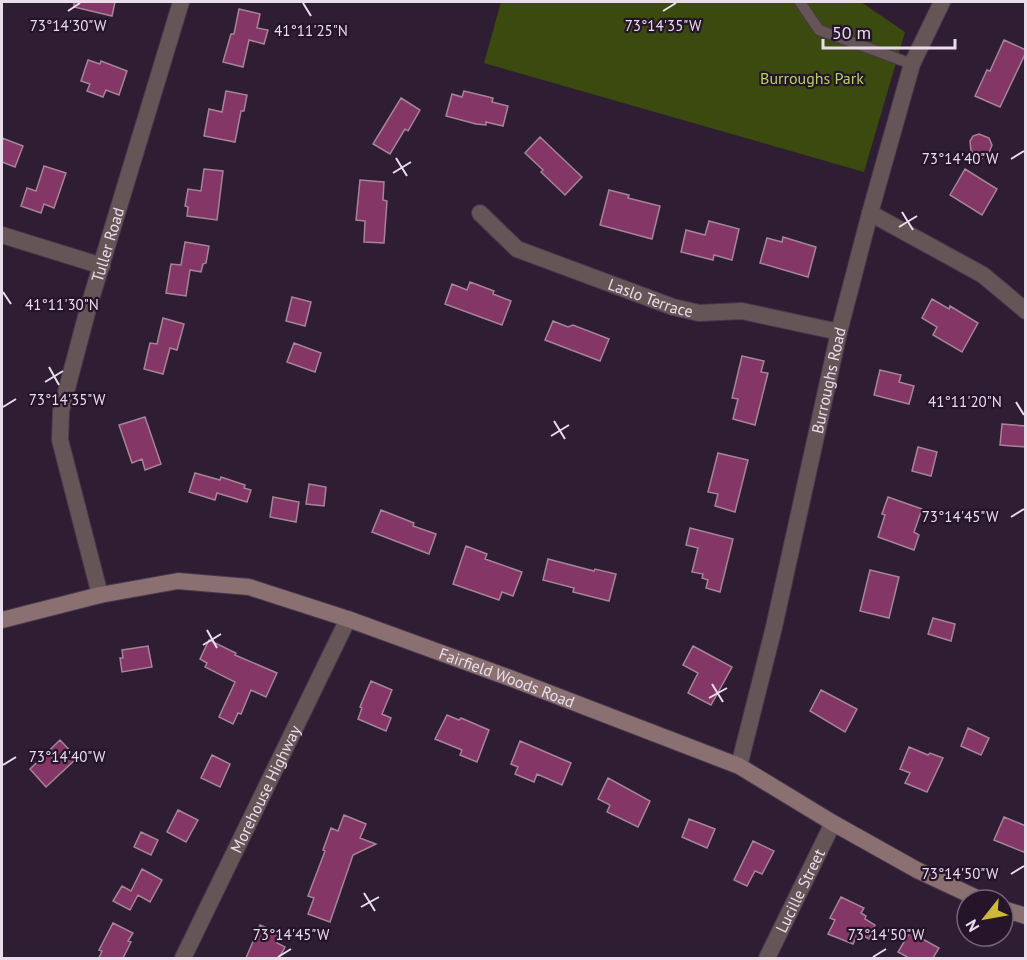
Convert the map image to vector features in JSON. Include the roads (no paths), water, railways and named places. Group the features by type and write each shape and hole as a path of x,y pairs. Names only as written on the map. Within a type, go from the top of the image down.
{"main road":[{"name":"Fairfield Woods Road","path":"2,620 100,595 178,581 249,587 510,678 739,766 833,823 917,870 955,888"}],"street":[{"name":"Tuller Road","path":"100,595 60,440 61,411 69,376 182,2"},
{"name":"Burroughs Road","path":"739,766 774,627 839,332 870,213 912,63 942,2"},
{"name":"Laslo Terrace","path":"480,213 517,249 673,307 699,313 742,311 839,332"},
{"path":"870,213 983,274 1026,311"},
{"path":"2,235 102,266"},
{"name":"Morehouse Highway","path":"183,958 348,620"},
{"name":"Lucille Street","path":"766,958 833,823"}],"lane":[{"path":"800,2 819,30 912,63"}],"park label":[{"name":"Burroughs Park","path":"812,78"}]}
